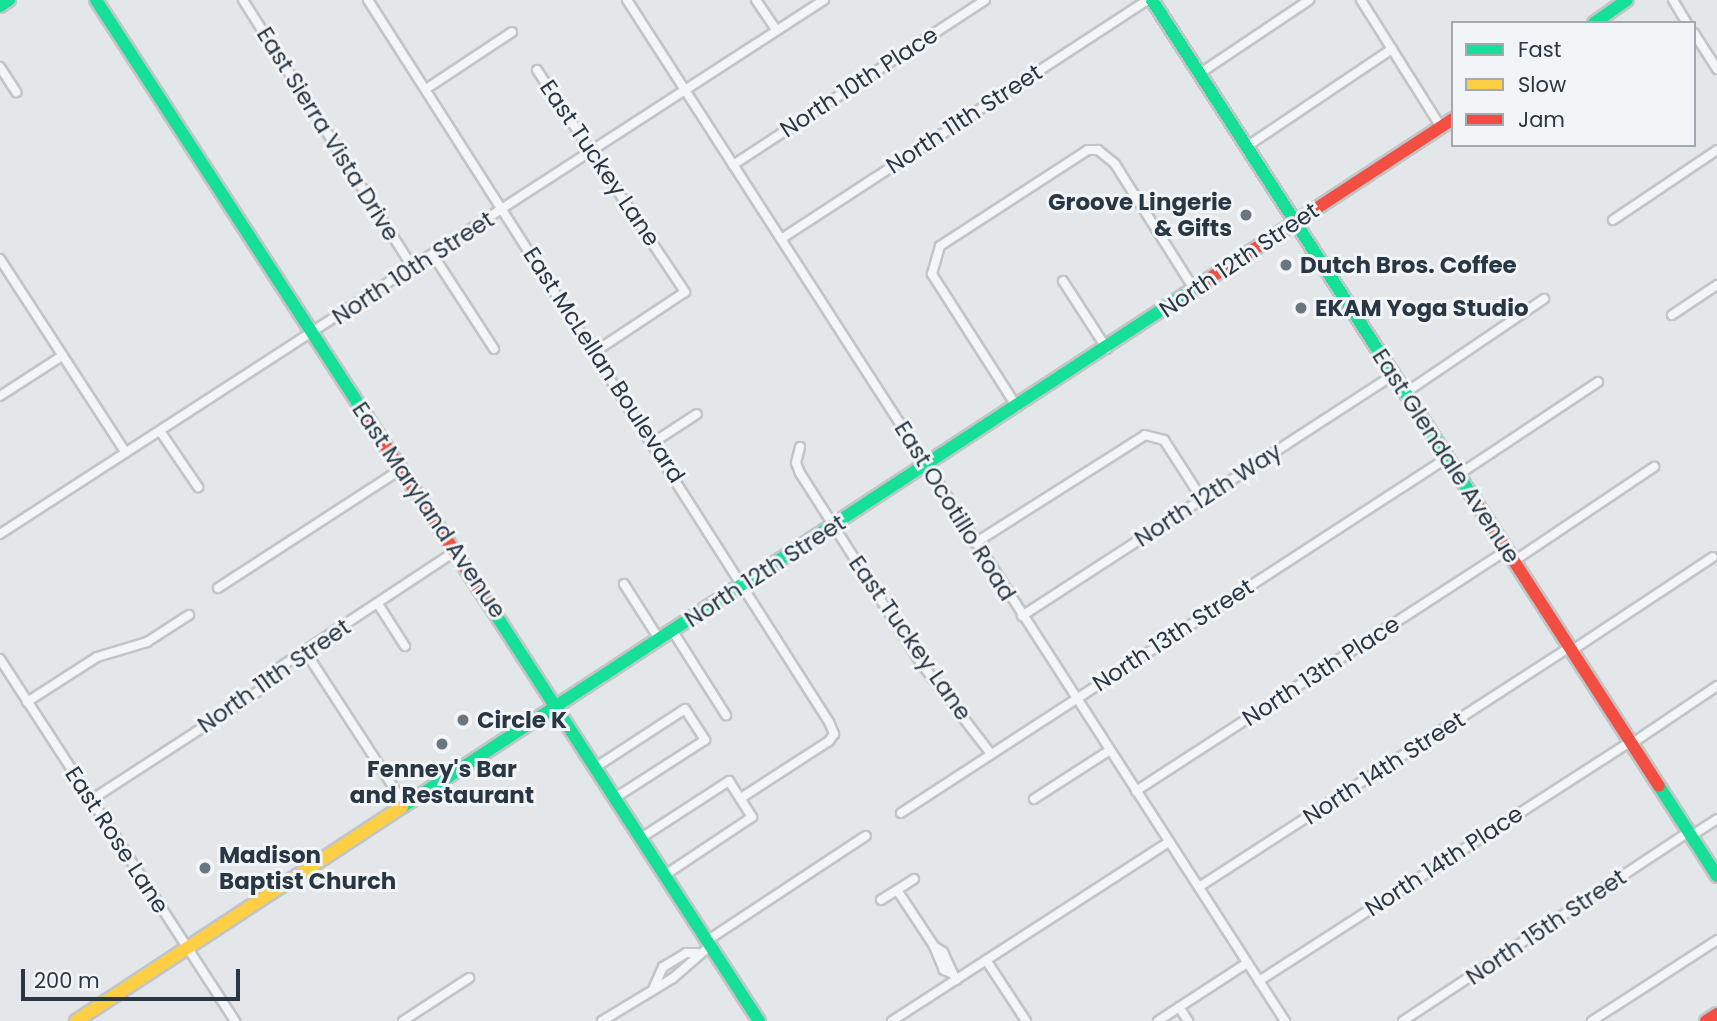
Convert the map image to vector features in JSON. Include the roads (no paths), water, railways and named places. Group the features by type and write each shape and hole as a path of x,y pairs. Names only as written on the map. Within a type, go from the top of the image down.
{"street":[{"path":"0,6 9,0"},
{"name":"East Maryland Avenue","path":"96,0 457,551 759,1021"},
{"name":"East Sierra Vista Drive","path":"243,0 413,268"},
{"name":"East McLellan Boulevard","path":"368,0 654,442 834,734 741,798"},
{"name":"East Ocotillo Road","path":"627,0 1285,1021"},
{"path":"756,0 776,30"},
{"name":"North 10th Street","path":"0,534 824,0"},
{"name":"North 10th Place","path":"733,165 985,0"},
{"name":"East Glendale Avenue","path":"1149,0 1717,876"},
{"name":"North 11th Street","path":"781,239 1149,0"},
{"path":"1199,74 1309,0"},
{"path":"1361,0 1441,127"},
{"path":"1597,21 1627,0"},
{"path":"1672,0 1686,21"},
{"path":"426,89 512,32"},
{"path":"1696,36 1717,69"},
{"path":"1246,147 1392,49"},
{"path":"0,67 16,92"},
{"name":"East Tuckey Lane","path":"537,70 685,292 596,351"},
{"name":"North 12th Street","path":"76,1021 556,705 1107,349 1294,222 1451,120"},
{"path":"1017,407 931,267 940,246 1088,150 1105,154 1195,289"},
{"path":"1613,220 1717,150"},
{"path":"433,255 494,349"},
{"path":"0,259 126,453"},
{"path":"1063,281 1107,349"},
{"path":"1672,315 1717,285"},
{"path":"1405,393 1544,299"},
{"path":"0,396 62,356"},
{"name":"North 12th Way","path":"1022,616 1393,375"},
{"path":"1458,475 1598,382"},
{"path":"654,442 696,414"},
{"path":"160,431 198,487"},
{"path":"975,543 1145,435 1164,440 1202,499"},
{"name":"East Tuckey Lane","path":"800,447 796,463 800,474 921,663 991,754"},
{"name":"North 13th Street","path":"901,813 1447,458"},
{"name":"North 13th Place","path":"1136,791 1654,467"},
{"path":"218,588 401,469"},
{"name":"North 11th Street","path":"91,800 262,690 272,674 457,551"},
{"name":"North 14th Street","path":"1199,887 1713,557"},
{"path":"624,584 659,639"},
{"path":"378,604 405,646"},
{"path":"27,702 97,657 147,642 189,615"},
{"path":"672,630 726,715"},
{"path":"306,651 405,805"},
{"name":"East Rose Lane","path":"0,659 234,1021"},
{"name":"North 14th Place","path":"1259,981 1717,686"},
{"path":"596,767 685,709 705,740 615,798"},
{"path":"1034,799 1110,750"},
{"path":"641,838 729,781 741,798 752,817 665,874"},
{"name":"North 15th Street","path":"1403,1021 1717,819"},
{"path":"602,1021 685,969 709,942 866,836"},
{"path":"892,1021 954,976 986,960 1169,842"},
{"path":"881,900 914,879"},
{"path":"897,890 954,976"},
{"path":"1592,1021 1717,940"},
{"path":"654,987 663,967 686,953 697,953"},
{"path":"986,960 1026,1021"},
{"path":"1158,1021 1247,963"},
{"path":"403,1021 469,978"},
{"path":"1179,1007 1188,1021"},
{"path":"1706,1021 1717,1014"}],"place":[{"name":"Groove Lingerie & Gifts","path":"1246,215"},
{"name":"Dutch Bros. Coffee","path":"1286,265"},
{"name":"EKAM Yoga Studio","path":"1301,308"},
{"name":"Circle K","path":"463,720"},
{"name":"Fenney's Bar and Restaurant","path":"442,744"},
{"name":"Madison Baptist Church","path":"205,868"}]}
